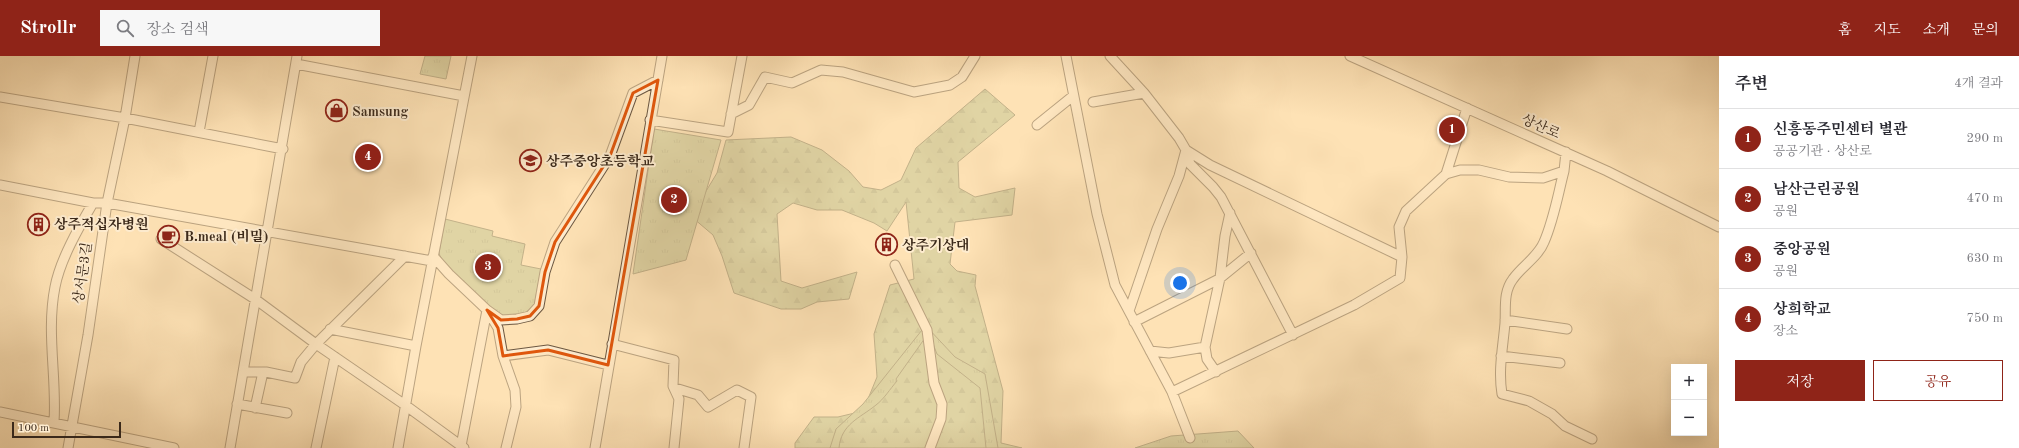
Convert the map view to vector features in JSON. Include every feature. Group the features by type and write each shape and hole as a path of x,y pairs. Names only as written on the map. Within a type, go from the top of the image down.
{"street":[{"name":"상서문3길","path":"68,448 107,203 125,118 135,56"},
{"path":"199,132 214,56"},
{"path":"398,448 432,259 472,56"},
{"path":"594,448 662,56"},
{"path":"650,120 728,132 742,56"},
{"path":"731,114 749,105 765,78 792,83 821,70 843,72 914,92 950,84 962,77 975,56"},
{"path":"1066,56 1098,221 1115,285 1172,392 1190,438"},
{"path":"1110,56 1144,93 1186,150 1190,164 1213,187 1230,213 1293,335"},
{"name":"상산로","path":"1350,56 1566,152 1719,227"},
{"path":"230,448 296,60 464,96"},
{"path":"0,185 93,203 107,203 268,230 405,256 432,259 487,310 501,320 517,319 530,316 539,306 545,272 555,242 610,156 634,93 658,80"},
{"path":"1093,102 1144,93"},
{"path":"1037,126 1073,96"},
{"path":"0,97 125,118 282,149"},
{"path":"1446,174 1467,108"},
{"path":"1129,311 1157,229 1179,176 1186,150"},
{"path":"1186,150 1210,165 1402,257"},
{"path":"1566,152 1564,171 1554,215 1544,243 1532,260 1512,280 1506,296 1501,356 1502,394 1529,401 1552,414 1565,426 1592,438"},
{"path":"1172,392 1354,305 1400,278 1402,257 1399,227 1406,211 1446,174 1460,170 1479,170 1509,177 1543,178 1564,171"},
{"path":"54,422 56,399 52,341 55,285 71,246 93,203"},
{"path":"1216,372 1207,359 1205,347 1220,278 1225,236 1230,213"},
{"path":"162,239 255,299 335,358 405,405 462,447 487,310"},
{"path":"1134,322 1220,278 1251,254"},
{"path":"243,372 263,372 295,378 300,362 316,344 405,256"},
{"path":"895,265 927,330 934,383 942,404 940,419 930,448"},
{"path":"487,310 498,328 503,356 515,390 516,407 506,448"},
{"path":"1505,320 1566,329"},
{"path":"330,329 416,346"},
{"path":"612,344 674,360 673,386 679,399 674,448"},
{"path":"1150,351 1169,353 1205,347"},
{"path":"503,356 548,350 608,365"},
{"path":"1501,356 1560,363"},
{"path":"316,448 335,358"},
{"path":"256,408 263,372"},
{"path":"675,388 698,395 708,407 736,390 751,397 744,448"},
{"path":"237,404 287,414"},
{"path":"0,412 72,426 144,445 174,448"}],"highlighted area":[{"path":"658,80 608,365 548,350 503,356 498,328 487,310 501,320 517,319 530,316 539,306 545,272 555,242 610,156 633,93"}],"green space":[{"path":"425,56 451,56 446,79 420,74"},
{"path":"985,89 1015,115 958,162 959,188 975,197 1015,188 1012,215 955,222 950,264 957,271 976,275 975,286 1003,391 1001,443 1022,448 795,448 795,443 814,417 838,417 863,411 877,377 874,334 890,285 914,279 906,202 887,231 874,223 842,210 817,210 793,203 777,214 781,281 802,288 857,272 849,299 817,302 801,309 781,309 734,293 722,256 713,235 693,218 697,206 717,173 726,140 791,137 822,150 849,171 863,187 881,190 901,180 916,148"},
{"path":"654,129 721,140 686,260 633,274"},
{"path":"445,219 493,231 492,236 525,244 521,265 541,269 534,307 520,314 505,316 490,307 468,288 448,268 439,253"},
{"path":"926,326 955,357 985,374 998,448 986,448 980,388 937,354"},
{"path":"922,330 925,338 896,379 897,381 879,403 847,427 843,433 839,448 830,448 836,429 863,404"},
{"path":"1238,431 1254,448 1135,448 1171,436"}],"place":[{"name":"Samsung","path":"337,111"},
{"name":"신흥동주민센터 별관","path":"1452,130"},
{"name":"상희학교","path":"368,157"},
{"name":"상주중앙초등학교","path":"530,161"},
{"name":"남산근린공원","path":"674,200"},
{"name":"상주적십자병원","path":"38,224"},
{"name":"B.meal (비밀)","path":"169,236"},
{"name":"상주기상대","path":"886,245"},
{"name":"중앙공원","path":"488,267"}]}
